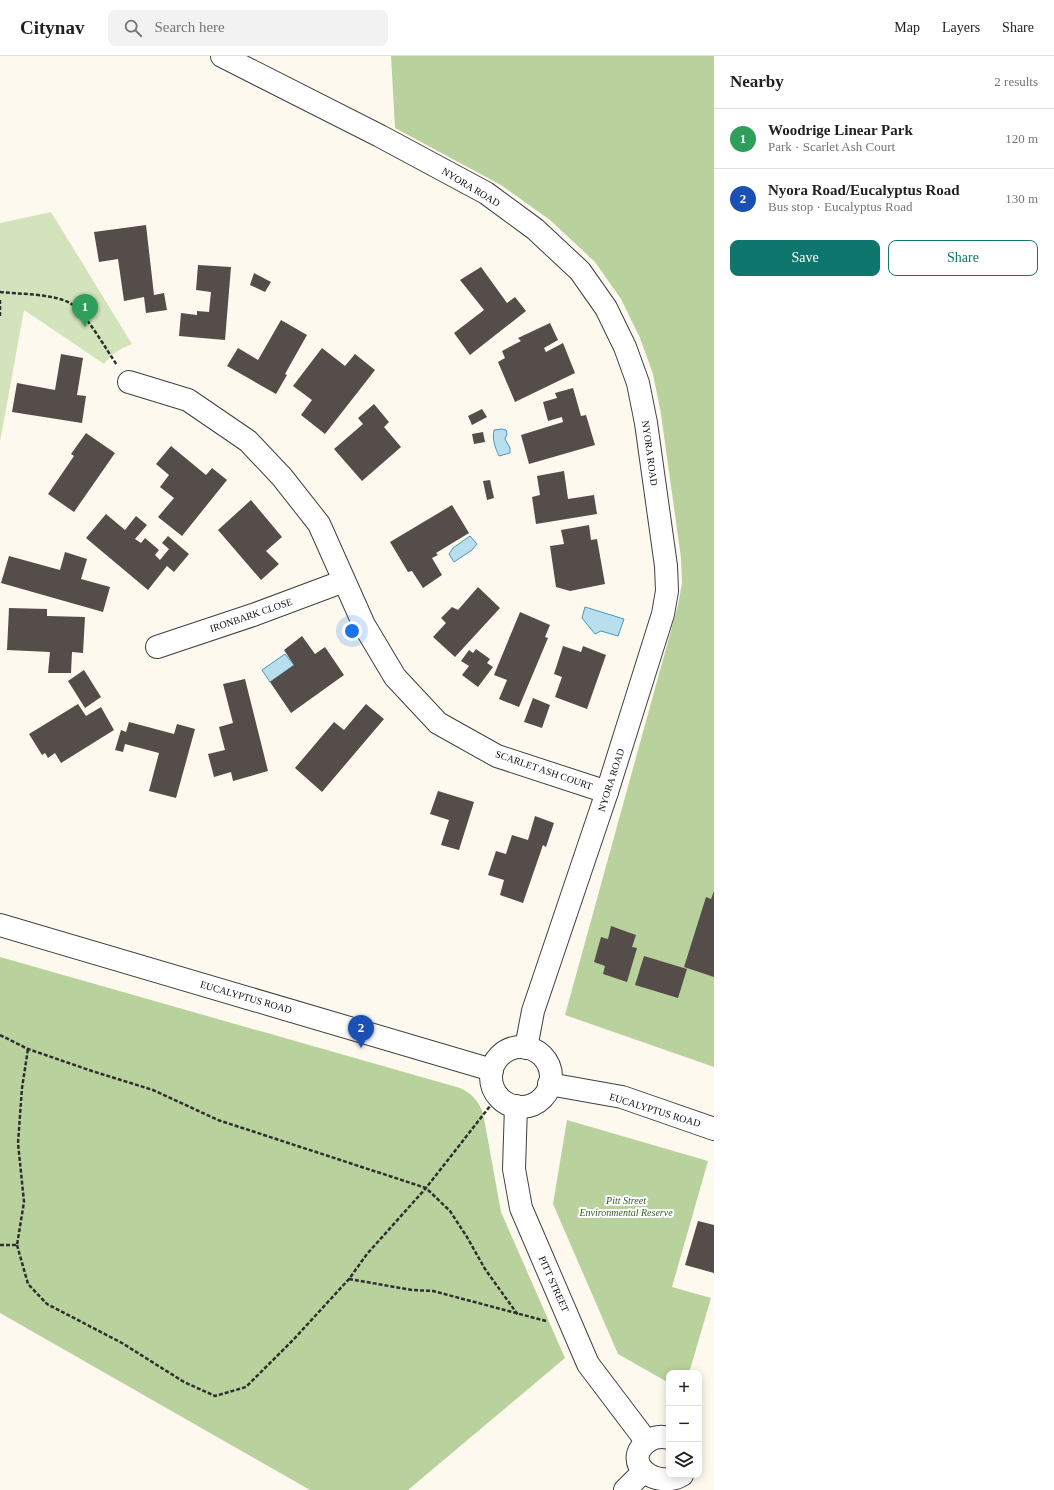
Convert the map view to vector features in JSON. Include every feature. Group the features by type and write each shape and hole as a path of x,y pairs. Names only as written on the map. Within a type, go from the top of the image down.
{"street":[{"name":"NYORA ROAD","path":"222,56 380,136 486,193 535,229 580,271 606,308 625,347 638,383 646,423 658,506 666,566 667,591 663,614 607,792 533,1011 526,1048"},
{"name":"SCARLET ASH COURT","path":"128,382 188,400 248,441 282,477 319,524 364,625 395,677 438,723 497,756 607,792"},
{"name":"IRONBARK CLOSE","path":"157,647 253,615 344,581"},
{"name":"EUCALYPTUS ROAD","path":"0,925 492,1070"},
{"path":"515,1048 526,1048 538,1052 546,1061 550,1072 549,1084 545,1094 537,1102 527,1106 507,1101 493,1086 491,1075 492,1070 496,1060 505,1052 515,1048"},
{"name":"EUCALYPTUS ROAD","path":"549,1084 622,1097 714,1128"},
{"name":"PITT STREET","path":"507,1101 514,1169 520,1208 588,1364 647,1442"},
{"path":"666,1438 655,1438 647,1442 641,1449 638,1457 638,1466 641,1474 648,1481 657,1485 681,1482"},
{"path":"625,1490 641,1474"}],"path":[{"path":"0,292 53,298 72,304 87,320 128,382"},
{"path":"0,300 0,318"},
{"path":"0,1035 28,1049 153,1090 218,1120 426,1188 450,1211 485,1269 518,1315"},
{"path":"28,1049 22,1088 18,1143 24,1202 17,1244 28,1284 47,1304 122,1343 184,1382 215,1396 246,1387 294,1339 349,1279 367,1254 426,1188 507,1101"},
{"path":"0,1245 17,1244"},
{"path":"349,1279 412,1290 433,1291 518,1315 573,1328"}],"green space":[{"path":"391,56 714,56 714,1067 565,1015 678,605 682,583 681,558 661,414 653,374 640,338 621,299 595,262 550,220 501,185 395,128"},
{"path":"51,212 132,344 116,352 104,364 24,310 0,442 0,223"},
{"path":"0,957 460,1088 468,1093 477,1101 483,1113 501,1212 565,1358 408,1490 310,1490 0,1313"},
{"name":"Pitt Street Environmental Reserve","path":"567,1120 708,1161 672,1287 711,1298 690,1370 666,1370 666,1381 618,1354 553,1204"}],"water":[{"path":"494,430 506,430 507,434 505,439 510,448 510,453 499,456 494,443 493,434"},
{"path":"470,536 477,544 472,550 454,562 449,554 453,548"},
{"path":"585,607 624,619 618,636 601,631 595,634 582,618"},
{"path":"285,654 294,665 270,682 262,670"}],"building":[{"path":"146,225 154,295 164,293 167,310 146,313 144,297 124,301 118,259 99,262 94,232"},
{"path":"198,265 231,267 225,340 179,336 181,313 197,315 197,311 209,312 211,292 196,290"},
{"path":"481,267 507,303 515,297 526,311 470,355 454,333 484,310 460,280"},
{"path":"254,273 271,282 265,292 250,285"},
{"path":"281,320 307,335 285,374 287,375 276,394 227,366 238,348 258,360"},
{"path":"550,323 558,340 544,348 546,352 563,343 575,373 515,402 498,362 505,358 502,351 521,341 518,338"},
{"path":"322,348 345,366 355,354 375,370 325,434 301,415 312,400 293,386"},
{"path":"61,354 83,358 77,395 86,396 82,423 12,412 17,383 55,390"},
{"path":"573,388 581,416 586,415 595,445 529,464 521,435 563,422 562,417 548,421 543,402 557,398 555,393"},
{"path":"374,404 389,422 384,427 401,447 362,481 334,449 363,424 358,418"},
{"path":"482,409 487,417 472,425 468,416"},
{"path":"483,432 485,442 474,444 472,434"},
{"path":"86,433 115,453 74,512 48,494 74,456 71,454"},
{"path":"171,446 206,475 212,468 227,480 182,536 158,517 174,498 160,487 169,475 156,464"},
{"path":"564,471 568,499 594,495 597,514 536,524 532,497 540,495 537,476"},
{"path":"490,480 494,498 487,500 483,481"},
{"path":"251,500 282,537 266,551 279,564 261,580 218,530"},
{"path":"452,505 469,533 436,553 438,555 432,558 442,575 423,588 412,571 408,572 390,542"},
{"path":"106,514 125,530 136,516 147,525 135,539 141,543 145,538 159,550 155,555 160,560 169,549 162,543 168,536 189,554 174,572 167,566 148,590 86,538"},
{"path":"589,525 591,540 597,539 605,584 570,591 556,587 550,546 564,544 561,530"},
{"path":"65,552 87,559 81,579 110,587 103,612 1,583 9,556 60,570"},
{"path":"478,587 500,608 455,657 433,637 446,623 441,618 452,607 458,610"},
{"path":"9,608 47,609 47,616 85,617 83,653 72,652 71,673 48,673 50,652 7,650"},
{"path":"520,612 550,625 545,637 548,638 519,707 499,699 507,680 494,675"},
{"path":"302,636 315,654 325,647 344,675 291,713 270,682 294,665 284,650"},
{"path":"563,646 581,652 583,646 606,655 587,709 555,697 562,677 554,674"},
{"path":"476,649 490,659 487,663 493,667 478,687 462,675 469,666 461,661 469,650 473,653"},
{"path":"84,670 101,697 85,708 68,681"},
{"path":"245,679 268,771 233,781 231,772 214,777 208,754 225,750 219,727 233,723 223,684"},
{"path":"533,698 550,705 542,728 524,722"},
{"path":"78,704 86,716 101,707 114,730 61,763 55,753 48,758 45,753 42,755 29,734"},
{"path":"366,704 384,719 322,792 295,768 334,722 344,730"},
{"path":"129,722 174,734 177,724 195,729 176,798 149,791 159,753 125,744 123,752 115,750 121,730 126,732"},
{"path":"438,791 474,802 459,850 441,845 449,820 430,814"},
{"path":"535,816 554,823 546,847 543,845 523,903 500,895 504,880 488,875 496,851 506,854 512,835 528,840"},
{"path":"714,891 714,977 684,967 706,897 711,899"},
{"path":"611,926 636,935 632,947 637,948 627,982 603,974 605,966 594,962 601,937 608,939"},
{"path":"644,956 687,969 678,998 635,985"},
{"path":"698,1221 714,1225 714,1273 685,1265"}],"place":[{"name":"Woodrige Linear Park","path":"85,327"},
{"name":"Nyora Road/Eucalyptus Road","path":"361,1048"}]}
